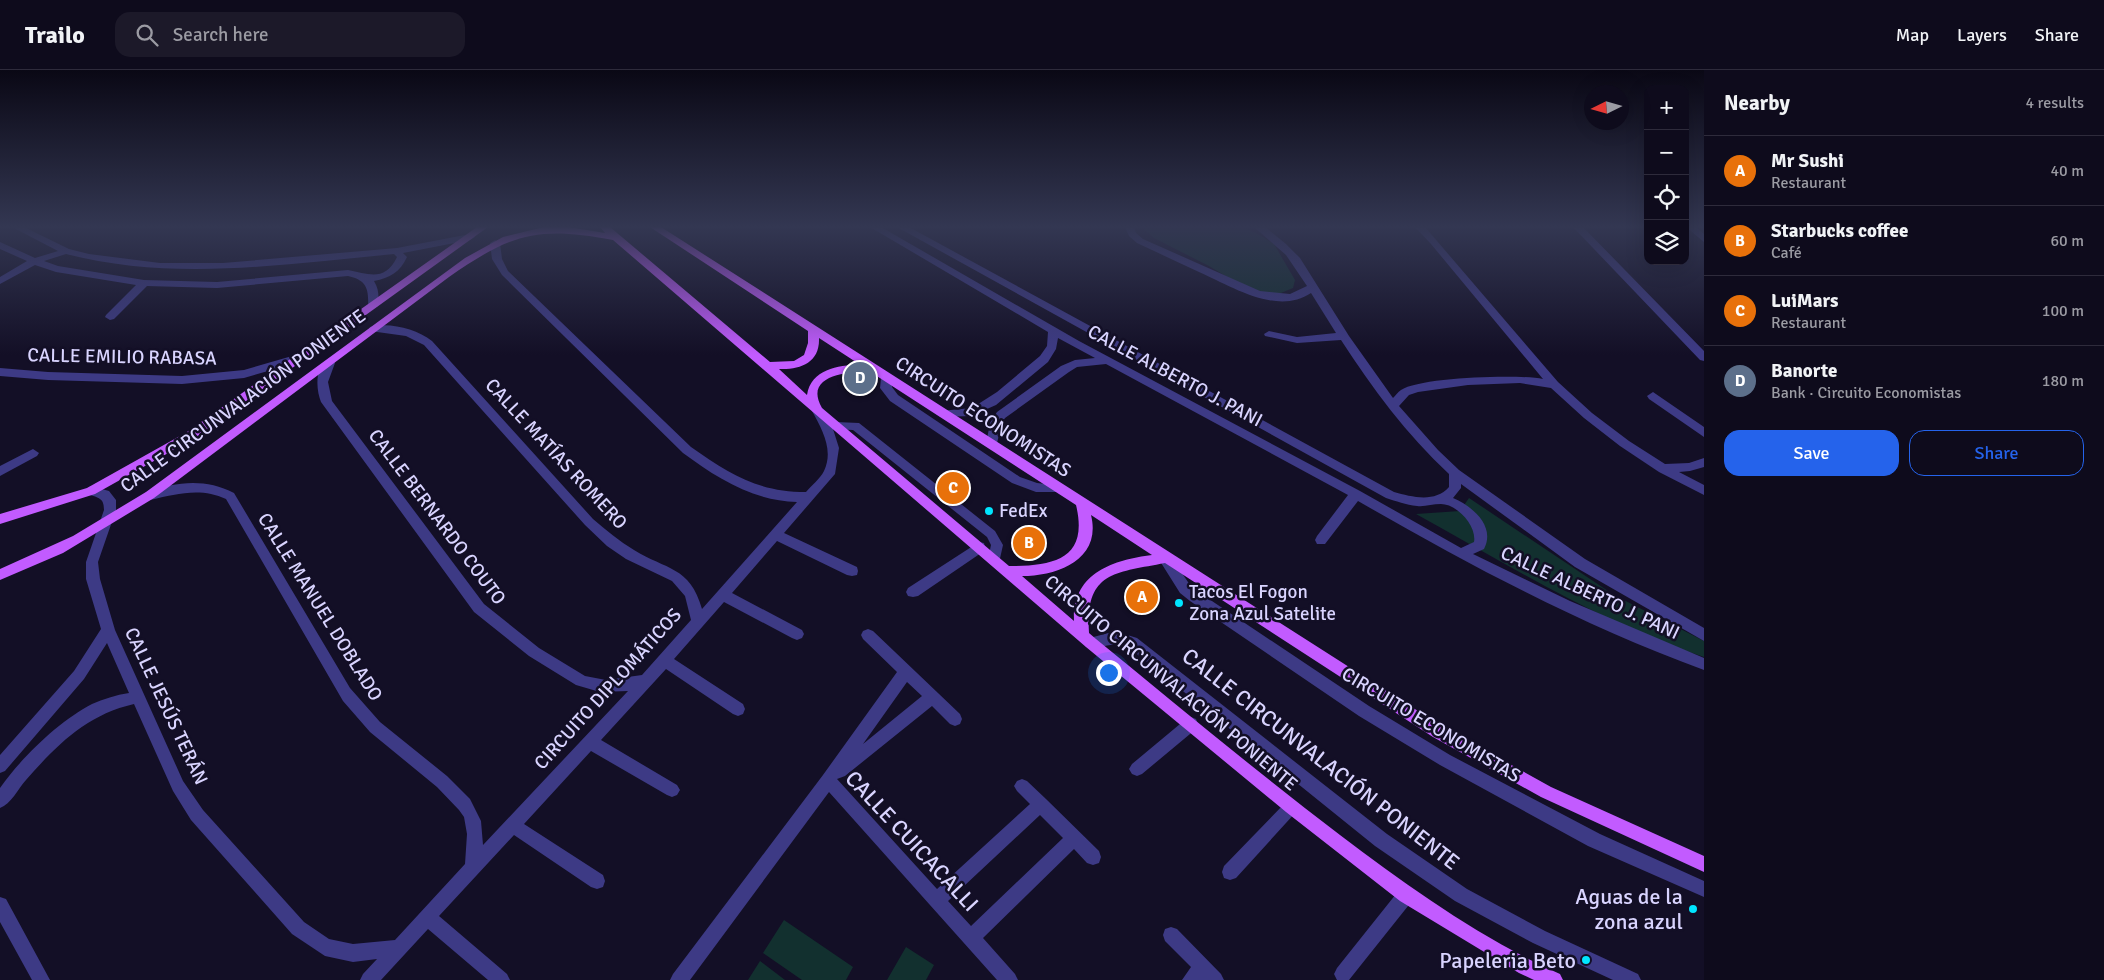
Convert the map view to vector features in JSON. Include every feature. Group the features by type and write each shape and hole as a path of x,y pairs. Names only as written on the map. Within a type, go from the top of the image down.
{"main road":[{"name":"CALLE CIRCUNVALACIÓN PONIENTE","path":"0,519 91,491 191,435 424,269"},
{"name":"CALLE CIRCUNVALACIÓN PONIENTE","path":"0,575 44,557 105,524 150,495 453,269"},
{"name":"CIRCUITO CIRCUNVALACIÓN PONIENTE","path":"654,269 767,364 818,411 1087,639 1291,807 1406,895 1524,974 1554,980"},
{"name":"CIRCUITO ECONOMISTAS","path":"719,269 992,444 1164,558 1438,732 1546,792 1704,864"},
{"path":"767,364 788,366 805,362 810,358 813,349 813,331"},
{"path":"818,411 812,399 812,394 820,379 837,371 869,367"},
{"path":"1008,571 1038,571 1052,568 1074,555 1081,546 1088,526 1082,504"},
{"path":"1087,639 1081,607 1085,595 1094,580 1104,572 1118,567 1164,558"}],"street":[{"path":"0,280 20,269"},
{"path":"60,269 144,283 217,285 335,273 357,275 368,279 380,278 394,269"},
{"path":"502,269 687,450 706,465 744,487 766,495 788,498 810,497"},
{"name":"CALLE ALBERTO J. PANI","path":"947,269 1106,361 1356,494 1461,554 1565,606 1633,636 1704,664"},
{"name":"CALLE ALBERTO J. PANI","path":"979,269 1390,495 1408,500 1425,502 1443,500 1458,504 1466,510 1480,529 1482,538 1480,545 1461,554"},
{"path":"1203,269 1263,296 1296,298 1306,294 1312,287"},
{"path":"1303,269 1312,287 1392,406 1424,445 1455,473 1580,563 1704,635"},
{"path":"1457,269 1554,385 1595,422 1661,467 1704,490"},
{"path":"1618,269 1704,357"},
{"path":"368,279 373,285 373,306"},
{"path":"110,317 144,283"},
{"name":"CALLE MATÍAS ROMERO","path":"374,329 408,332 419,336 428,343 589,522 611,542 631,555 677,577 691,594 698,620"},
{"path":"944,414 975,411 989,404 1044,359 1054,342 1053,331"},
{"path":"1268,334 1297,340 1344,336"},
{"name":"CALLE EMILIO RABASA","path":"0,372 114,379 198,379 244,374 302,357"},
{"path":"992,444 996,422 1001,415 1065,369 1076,364 1106,361"},
{"name":"CALLE BERNARDO COUTO","path":"330,363 322,378 321,390 327,402 479,608 498,626 570,676 592,685 617,687 646,680"},
{"path":"886,378 886,388 894,398 1016,480 1036,487 1059,489"},
{"path":"1392,406 1405,392 1417,388 1508,378 1526,379 1554,385"},
{"path":"1653,396 1704,433"},
{"name":"CIRCUITO DIPLOMÁTICOS","path":"370,980 426,917 590,742 698,620 777,535 829,474 834,461 835,448 818,411"},
{"path":"836,426 855,426 991,534 997,545 994,559"},
{"path":"0,472 34,453"},
{"path":"1661,467 1690,467 1704,462"},
{"path":"1443,500 1455,488 1455,473"},
{"name":"CALLE MANUEL DOBLADO","path":"150,495 185,487 204,486 218,489 230,496 345,692 376,728 458,796 471,812 476,832 473,867"},
{"name":"CALLE JESÚS TERÁN","path":"91,491 105,494 110,500 110,510 92,562 93,579 108,630 178,786 197,815 298,928 325,947 353,953 398,948"},
{"path":"1321,540 1356,494"},
{"path":"777,535 852,571"},
{"path":"913,592 978,547"},
{"name":"CIRCUITO ECONOMISTAS","path":"1164,558 1185,589 1195,597 1364,711 1445,760 1594,840 1704,889"},
{"path":"722,594 796,634"},
{"path":"0,766 79,676 108,630"},
{"path":"868,635 955,720"},
{"name":"CALLE CIRCUNVALACIÓN PONIENTE","path":"1087,639 1109,637 1123,638 1132,642 1381,840 1461,895 1539,937 1632,980"},
{"path":"664,660 738,709"},
{"path":"828,780 906,671"},
{"path":"0,801 20,775 72,725 96,710 138,697"},
{"path":"828,780 932,697"},
{"path":"1137,769 1192,724"},
{"path":"590,742 672,790"},
{"name":"CALLE CUICACALLI","path":"679,980 828,780 1009,980"},
{"path":"1022,786 1093,857"},
{"path":"937,900 1041,804"},
{"path":"1230,872 1291,807"},
{"path":"512,825 597,881"},
{"path":"972,938 1074,838"},
{"path":"1342,974 1406,895"},
{"path":"0,905 41,980"},
{"path":"426,917 501,980"},
{"path":"1171,935 1215,980"},
{"path":"1191,980 1202,967"}],"green space":[{"path":"1215,269 1289,269 1295,280 1293,288 1276,295 1254,293"},
{"path":"1469,498 1614,595 1704,641 1704,657 1629,628 1593,611 1416,514 1460,511"},
{"path":"784,920 853,967 846,980 802,980 763,953"},
{"path":"906,947 934,965 926,980 887,980"},
{"path":"760,961 785,980 748,980"}],"place":[{"name":"Banorte","path":"860,378"},
{"name":"LuiMars","path":"953,488"},
{"name":"FedEx","path":"989,511"},
{"name":"Starbucks coffee","path":"1029,543"},
{"name":"Mr Sushi","path":"1142,597"},
{"name":"Tacos El Fogon Zona Azul Satelite","path":"1179,603"},
{"name":"Aguas de la zona azul","path":"1693,909"},
{"name":"Papeleria Beto","path":"1586,960"}]}
